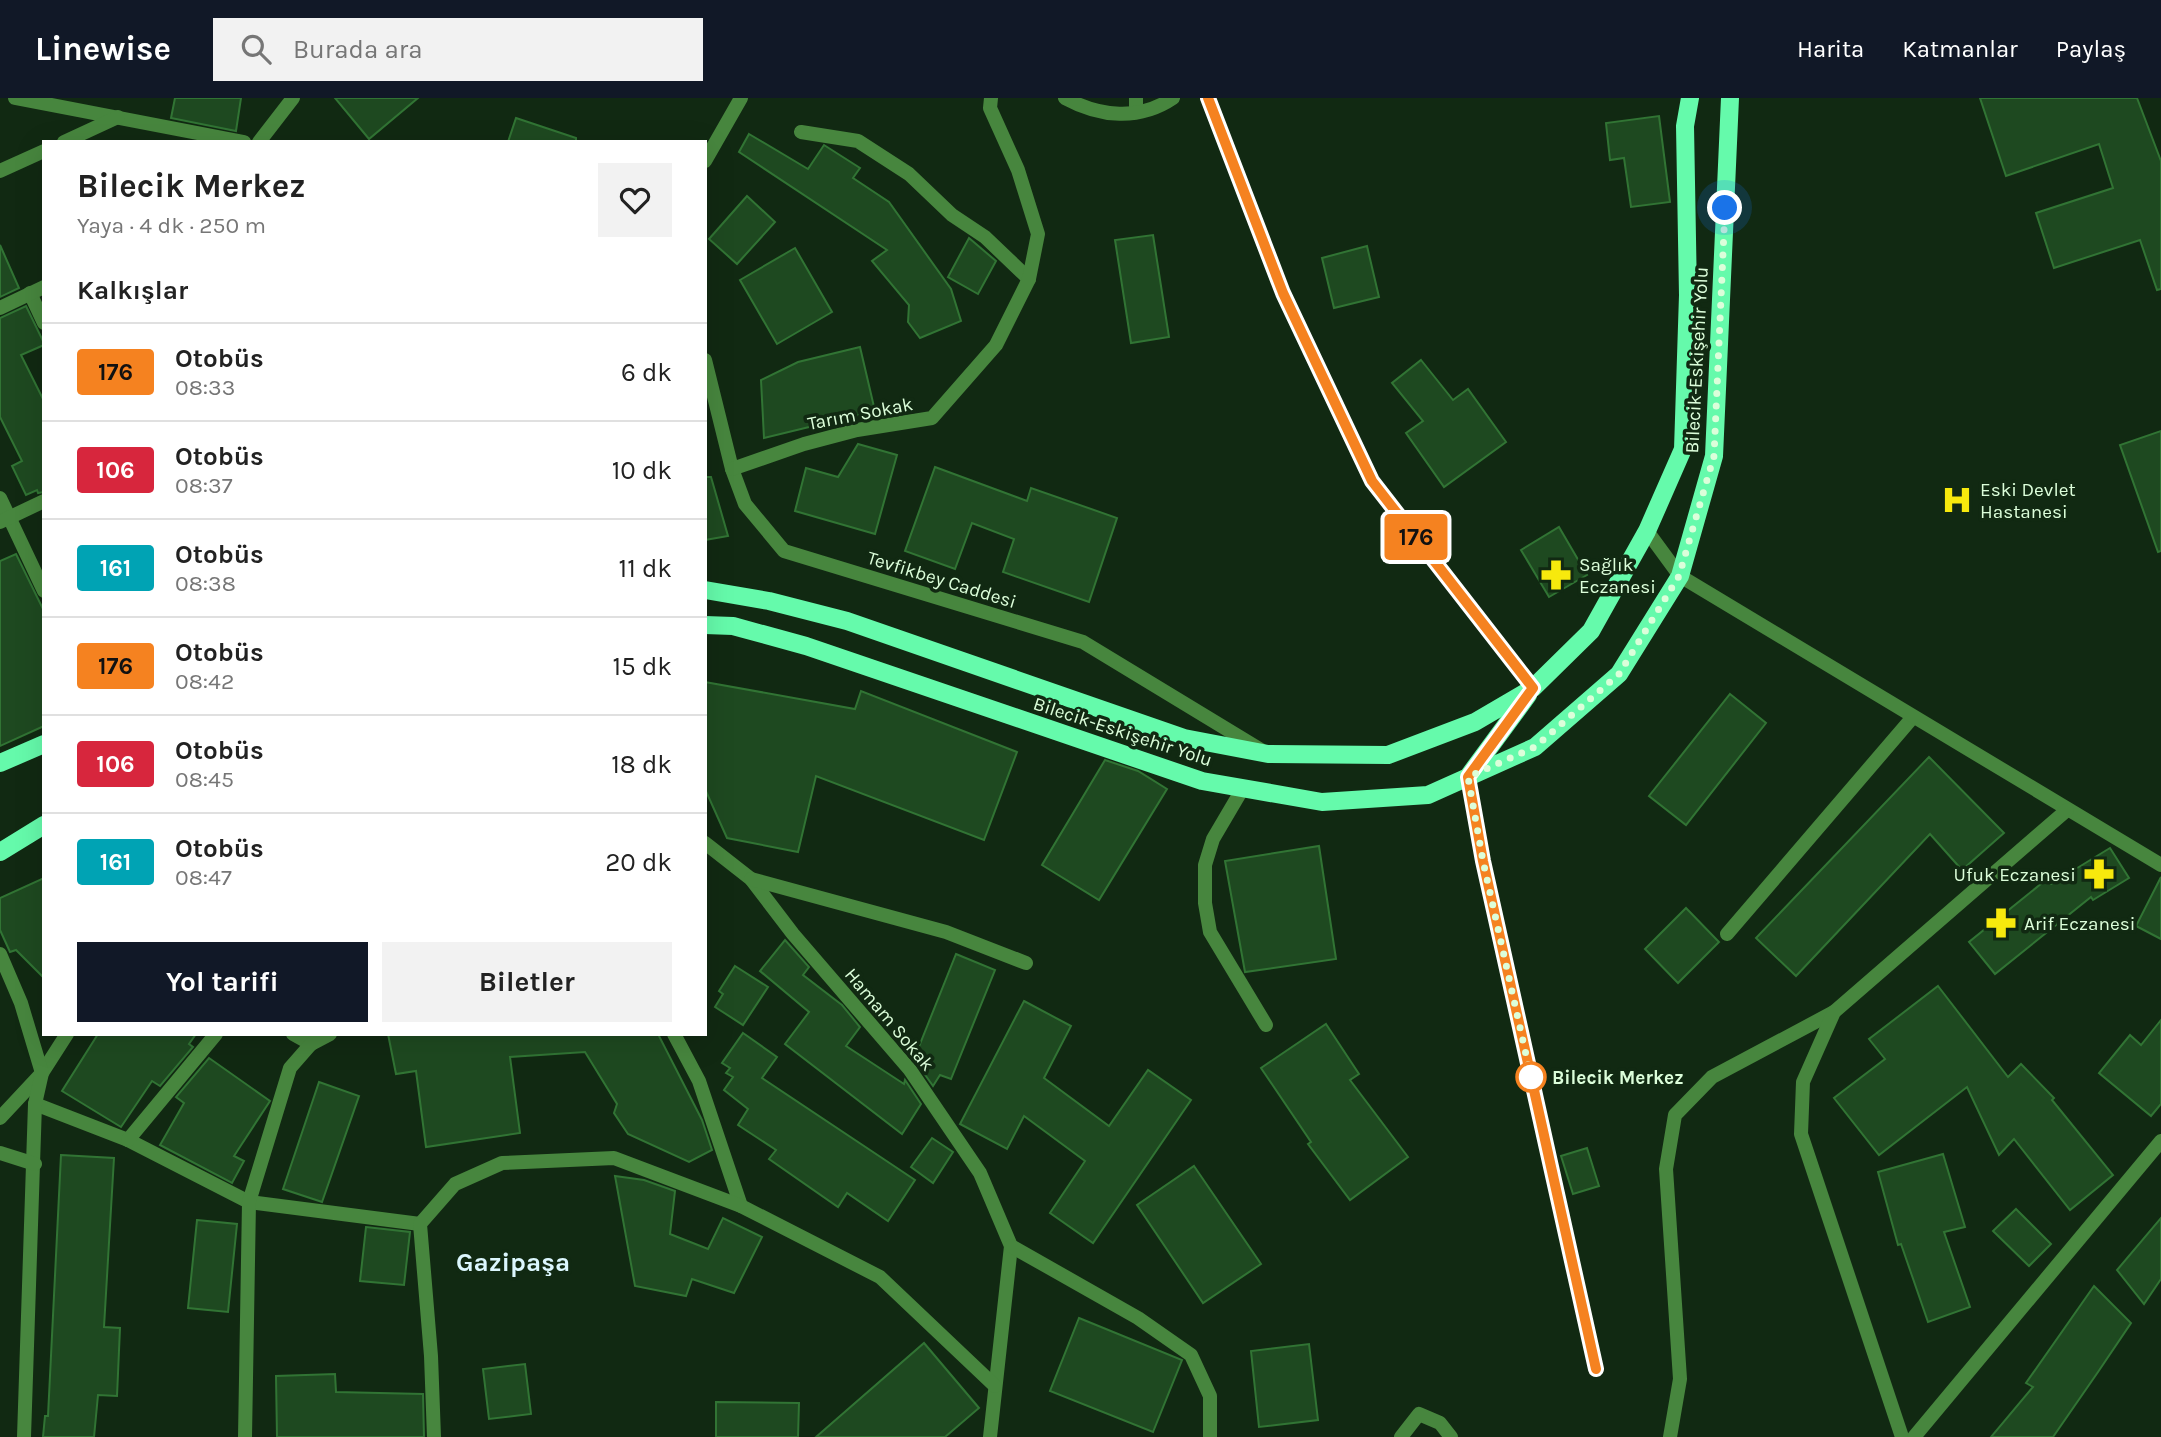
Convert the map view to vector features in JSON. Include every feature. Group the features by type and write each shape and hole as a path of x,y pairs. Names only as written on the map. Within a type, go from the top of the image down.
{"main road":[{"name":"Bilecik-Eskişehir Yolu","path":"707,590 769,601 847,621 1184,738 1268,754 1388,755 1475,722 1533,688 1591,631 1647,531 1683,449 1688,295 1685,126 1690,98"},
{"name":"Bilecik-Eskişehir Yolu","path":"707,625 733,626 806,646 1202,781 1322,802 1428,795 1535,747 1619,674 1679,576 1714,456 1730,98"},
{"path":"1468,777 1533,688"},
{"path":"0,762 42,745"},
{"path":"0,852 42,826"}],"street":[{"path":"15,98 234,140"},
{"path":"707,158 741,98"},
{"name":"Tarım Sokak","path":"732,469 804,444 857,430 932,418 996,345 1029,279 1038,234 1018,170 990,108 991,98"},
{"path":"1065,98 1084,108 1118,116 1136,105 1161,106 1173,98"},
{"path":"1208,98 1283,293 1372,481 1533,688"},
{"path":"260,140 290,99"},
{"path":"68,140 118,117"},
{"path":"801,132 858,141 909,174 952,215 985,237 1029,279"},
{"path":"0,171 42,152"},
{"path":"0,308 37,290 42,314"},
{"name":"Tevfikbey Caddesi","path":"707,368 732,469 745,505 784,551 1083,642 1268,754"},
{"path":"0,498 5,519 42,587"},
{"path":"5,519 42,502"},
{"path":"1647,531 1679,576 2161,865"},
{"path":"1727,934 1913,717"},
{"path":"1468,777 1483,861 1596,1369"},
{"path":"1243,788 1213,839 1205,865 1205,903 1210,932 1266,1025"},
{"path":"1670,1437 1680,1379 1667,1168 1675,1115 1712,1077 1834,1012 2067,810"},
{"name":"Hamam Sokak","path":"707,845 751,879 793,934 909,1070 980,1172 1011,1246"},
{"path":"751,879 946,932 1026,963"},
{"path":"0,954 21,1003 42,1073 35,1104 24,1437"},
{"path":"1834,1012 1803,1082 1801,1134 1902,1437"},
{"path":"0,1118 42,1073 66,1036"},
{"path":"128,1140 214,1036"},
{"path":"297,1036 311,1044"},
{"path":"245,1437 249,1202 290,1068 311,1044 326,1036"},
{"path":"675,1036 699,1081 741,1206"},
{"path":"35,1104 128,1140 249,1202 420,1224"},
{"path":"1914,1437 2161,1141"},
{"path":"0,1153 35,1164"},
{"path":"434,1437 431,1356 420,1224 455,1184 502,1163 614,1158 741,1206 880,1277 995,1386"},
{"path":"990,1437 1011,1246 1138,1318 1191,1355 1210,1396 1210,1437"},
{"path":"1401,1437 1419,1414 1440,1423 1451,1437"}],"building":[{"path":"175,98 241,98 236,131 171,118"},
{"path":"335,98 418,98 369,139"},
{"path":"1980,98 2137,98 2161,161 2161,289 2157,290 2140,240 2054,268 2036,213 2113,188 2099,144 2006,176"},
{"path":"1659,116 1670,202 1631,207 1624,158 1610,160 1606,123"},
{"path":"516,118 576,138 576,140 509,140"},
{"path":"749,134 808,169 824,145 860,168 853,178 889,202 951,289 961,321 920,338 908,322 909,305 872,261 887,250 739,152"},
{"path":"747,196 775,222 737,264 709,239"},
{"path":"1153,235 1169,337 1131,343 1115,240"},
{"path":"969,238 996,261 978,294 948,277"},
{"path":"0,245 19,288 0,297"},
{"path":"1367,246 1379,297 1334,308 1322,258"},
{"path":"795,248 832,312 777,344 740,280"},
{"path":"26,306 42,339 42,346 21,355 42,397 42,492 38,493 37,490 26,495 12,466 22,461 0,417 0,318"},
{"path":"860,347 875,411 764,438 761,380 798,362"},
{"path":"1421,360 1453,400 1468,389 1506,442 1444,487 1406,433 1423,421 1392,383"},
{"path":"2161,431 2161,551 2158,552 2120,445"},
{"path":"858,444 897,455 875,534 795,511 806,468 838,477"},
{"path":"935,467 1027,501 1031,488 1117,518 1089,602 1003,572 1014,539 972,523 955,569 905,551"},
{"path":"707,477 711,477 728,536 707,540"},
{"path":"1559,527 1587,575 1549,597 1521,550"},
{"path":"16,554 42,607 42,727 0,746 0,561"},
{"path":"707,682 855,709 861,691 1017,752 984,840 816,776 798,852 727,838 707,793"},
{"path":"1730,694 1766,723 1686,825 1649,796"},
{"path":"1929,757 2004,833 1962,870 1930,834 1796,976 1756,938"},
{"path":"1105,760 1138,771 1167,789 1099,900 1042,865"},
{"path":"1319,846 1336,959 1245,972 1225,861"},
{"path":"2110,848 2129,878 2093,900 2091,897 1995,974 1969,942 2047,879 2051,884"},
{"path":"2161,877 2161,939 2136,926"},
{"path":"42,879 42,976 16,950 10,952 0,930 0,898"},
{"path":"1686,908 1719,942 1678,983 1645,949"},
{"path":"785,940 809,967 803,975 842,1005 860,1027 846,1046 904,1084 905,1080 921,1104 902,1134 785,1044 809,1012 760,971"},
{"path":"956,954 995,970 951,1079 940,1075 933,1086 914,1059"},
{"path":"735,966 768,987 743,1025 715,1007 723,994 719,991"},
{"path":"1938,986 2008,1077 2021,1064 2054,1098 2052,1100 2113,1175 2070,1210 2014,1139 1999,1155 1967,1087 1879,1155 1834,1098 1885,1059 1869,1039"},
{"path":"1024,1001 1071,1026 1044,1078 1109,1126 1148,1070 1191,1100 1093,1243 1050,1213 1085,1161 1024,1116 1007,1149 960,1124"},
{"path":"2161,1020 2161,1104 2151,1116 2099,1073 2130,1035 2141,1045"},
{"path":"1326,1024 1359,1074 1350,1080 1408,1157 1350,1200 1308,1144 1311,1142 1261,1068"},
{"path":"743,1033 777,1057 762,1078 915,1180 888,1221 847,1193 838,1207 769,1159 776,1150 738,1125 748,1109 724,1090 733,1077 726,1073 730,1068 722,1063"},
{"path":"97,1036 195,1036 189,1044 193,1047 160,1086 152,1081 121,1127 62,1091"},
{"path":"388,1036 659,1036 702,1120 712,1150 689,1162 628,1134 614,1113 617,1104 585,1052 510,1057 520,1133 426,1147 416,1071 396,1074"},
{"path":"209,1058 270,1101 234,1156 244,1161 232,1183 160,1145 184,1103 176,1097"},
{"path":"319,1082 359,1096 322,1202 283,1189"},
{"path":"932,1138 953,1152 933,1183 911,1167"},
{"path":"1587,1148 1599,1186 1573,1194 1561,1156"},
{"path":"1943,1154 1965,1227 1944,1232 1970,1307 1928,1322 1901,1244 1898,1245 1878,1172"},
{"path":"61,1155 114,1158 104,1327 120,1328 117,1396 98,1395 94,1437 43,1437 45,1416 48,1416"},
{"path":"1194,1166 1261,1264 1203,1303 1137,1205"},
{"path":"615,1176 644,1180 675,1191 670,1234 708,1249 723,1218 762,1237 734,1293 692,1279 686,1296 635,1286"},
{"path":"2016,1209 2051,1244 2029,1266 1993,1231"},
{"path":"2161,1218 2161,1279 2144,1304 2117,1270"},
{"path":"197,1220 237,1224 228,1312 188,1308"},
{"path":"366,1227 410,1232 404,1285 360,1281"},
{"path":"2094,1286 2131,1323 2098,1372 2053,1437 1991,1437 2033,1387 2026,1383"},
{"path":"1079,1318 1182,1360 1153,1432 1050,1391"},
{"path":"924,1343 979,1408 945,1437 816,1437"},
{"path":"1309,1344 1318,1420 1259,1427 1251,1351"},
{"path":"525,1364 531,1414 489,1419 483,1369"},
{"path":"335,1374 336,1392 423,1394 424,1437 277,1437 276,1376"},
{"path":"716,1402 799,1403 798,1437 716,1437"}],"bus line":[{"name":"176","path":"1208,98 1283,293 1372,481 1533,688 1468,777 1483,861 1596,1369"}],"place":[{"name":"Eski Devlet Hastanesi","path":"1957,500"},
{"name":"Sağlık Eczanesi","path":"1556,575"},
{"name":"Ufuk Eczanesi","path":"2099,874"},
{"name":"Arif Eczanesi","path":"2001,923"},
{"name":"Bilecik Merkez","path":"1531,1077"}],"district":[{"name":"Gazipaşa","path":"513,1262"}],"route":[{"path":"1531,1077 1483,861 1468,777 1535,747 1619,674 1679,576 1714,456 1725,208"}]}
